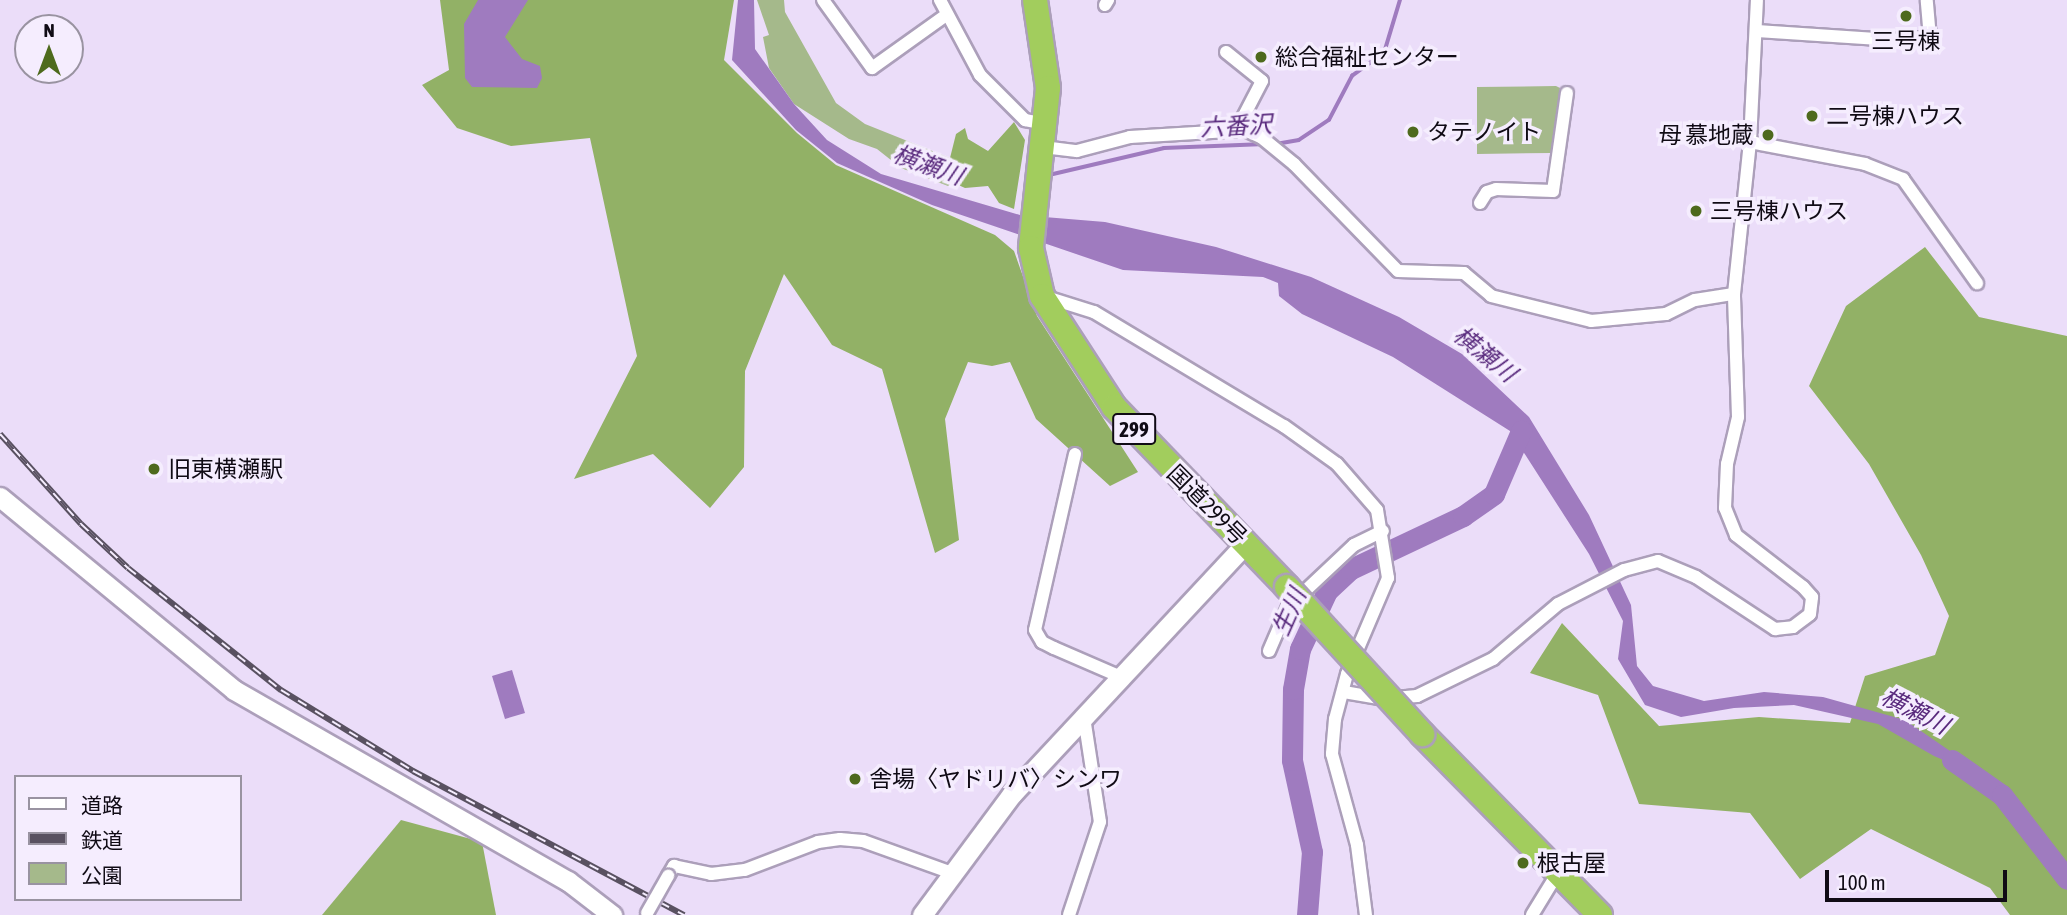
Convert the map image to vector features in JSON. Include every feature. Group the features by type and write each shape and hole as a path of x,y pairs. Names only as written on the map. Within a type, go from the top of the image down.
{"highway":[{"name":"国道299号","path":"1035,0 1047,66 1043,144 1031,239 1033,270 1042,296 1114,407 1246,543 1422,734 1600,915"}],"street":[{"path":"823,0 872,68 946,15"},
{"path":"940,0 980,75 1025,120 1043,144 1077,151 1130,137 1237,129 1261,137 1282,154 1398,271 1464,273 1491,296 1591,321 1666,314 1695,300 1734,294"},
{"path":"1344,692 1383,699 1417,696 1493,659 1558,604 1624,570 1658,561 1671,565 1775,629 1793,628 1810,614 1812,597 1736,535 1725,508 1727,464 1738,417 1734,294 1750,142 1757,0"},
{"path":"1757,31 1891,40 1930,38 1927,0"},
{"path":"1226,52 1262,81 1237,129"},
{"path":"1480,203 1487,192 1496,189 1553,191 1567,93"},
{"path":"1750,142 1866,164 1903,179 1977,283"},
{"path":"1042,296 1094,312 1292,431 1363,489 1377,510 1388,578 1344,692 1332,754 1357,845 1366,915"},
{"path":"1075,454 1035,630 1042,642 1121,677"},
{"path":"0,497 234,690 568,881 612,915"},
{"path":"1269,651 1288,607 1354,545 1383,537"},
{"path":"922,915 1012,794 1246,543"},
{"path":"1069,915 1100,822 1084,718"},
{"path":"646,914 674,866 711,874 745,870 840,839 863,841 951,873"},
{"path":"1532,915 1557,874"}],"green space":[{"path":"440,0 734,0 724,60 797,133 836,165 995,235 1014,251 1037,316 1138,472 1110,486 1036,419 1010,362 992,366 968,362 945,419 959,540 935,553 882,369 832,345 784,274 745,371 744,467 710,508 653,454 574,479 637,356 590,138 511,146 457,128 422,85 449,70"},
{"path":"757,0 784,0 785,12 836,103 865,124 950,158 938,161 954,183 948,186 901,168 877,149 849,139 794,104 769,68 763,37 769,35"},
{"path":"1477,87 1560,88 1551,153 1477,154"},
{"path":"1014,122 1025,140 1014,209 999,203 988,186 965,188 954,183 938,160 950,158 956,134 965,128 968,139 988,151"},
{"path":"1925,247 1979,317 2067,336 2067,915 2010,915 1990,888 1871,829 1800,879 1750,813 1639,804 1598,695 1530,673 1562,623 1659,726 1759,717 1850,723 1865,676 1935,655 1949,616 1921,555 1869,464 1809,386 1846,306"},
{"path":"401,820 482,842 496,915 322,915"}],"shaded area":[{"path":"478,0 528,0 505,37 522,59 540,66 542,78 537,88 472,87 465,78 464,24"},
{"path":"738,0 754,0 755,49 794,104 827,140 881,174 1020,215 1105,222 1216,247 1311,277 1399,317 1462,354 1529,417 1589,515 1631,605 1637,666 1653,686 1704,701 1764,692 1823,697 1905,720 1995,782 1934,756 1878,724 1794,705 1734,708 1681,717 1645,705 1618,659 1623,621 1589,554 1510,431 1393,357 1302,314 1279,296 1278,283 1263,277 1123,270 932,205 837,163 796,130 732,60"},
{"path":"512,670 525,713 505,719 492,676"}],"waterway":[{"name":"六番沢","path":"1276,144 1299,140 1329,120 1352,76 1384,53 1400,0"},
{"name":"六番沢","path":"1049,175 1164,148 1265,144"},
{"name":"生川","path":"1307,915 1312,852 1292,760 1293,689 1300,649 1327,591 1351,569 1463,516 1494,494 1521,431"},
{"name":"横瀬川","path":"1952,760 2002,795 2067,879"}],"railway":[{"path":"0,434 81,524 128,568 281,690 413,771 684,915"}],"place":[{"name":"三号棟","path":"1906,16"},
{"name":"総合福祉センター","path":"1261,57"},
{"name":"二号棟ハウス","path":"1812,116"},
{"name":"タテノイト","path":"1413,132"},
{"name":"母 慕地蔵","path":"1768,135"},
{"name":"三号棟ハウス","path":"1696,211"},
{"name":"旧東横瀬駅","path":"154,469"},
{"name":"舎場〈ヤドリバ〉シンワ","path":"855,779"},
{"name":"根古屋","path":"1523,863"}]}
